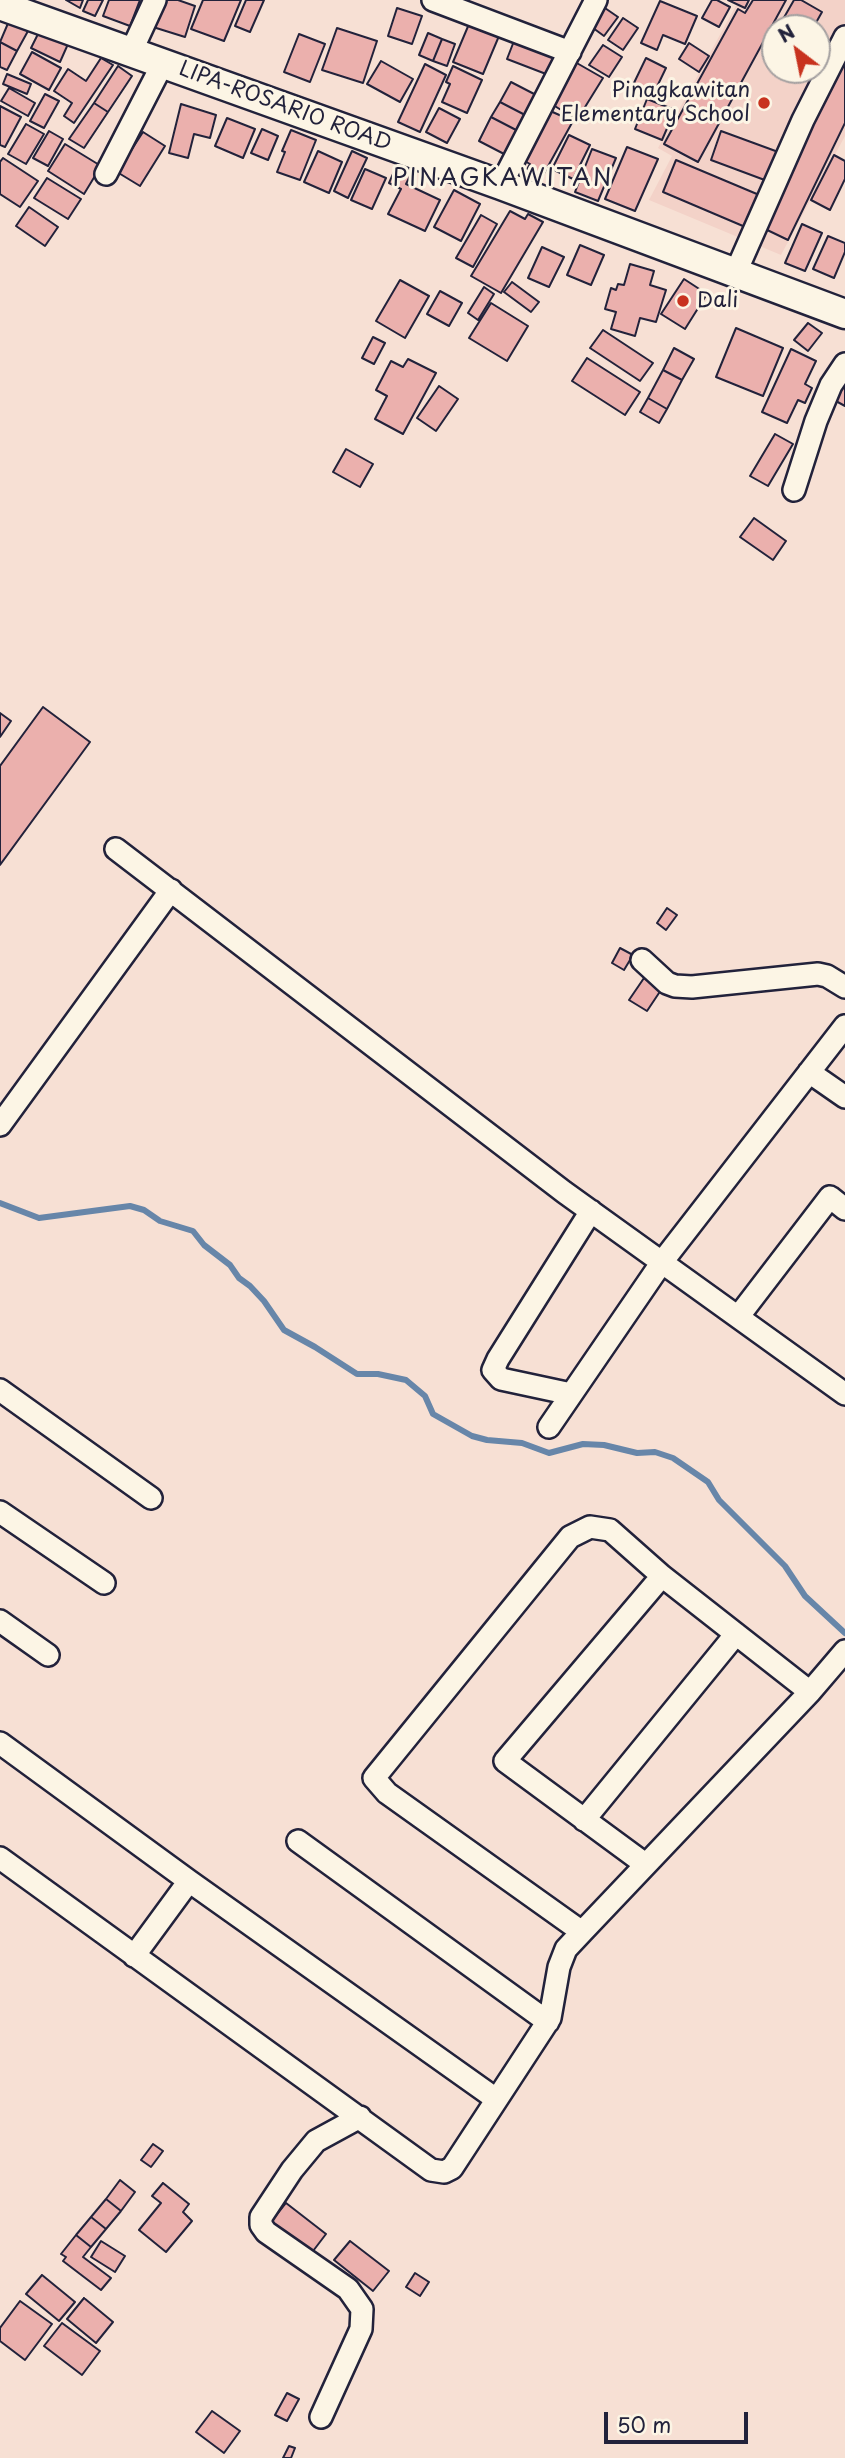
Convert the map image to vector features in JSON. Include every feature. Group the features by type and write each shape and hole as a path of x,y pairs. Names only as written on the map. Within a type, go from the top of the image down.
{"main road":[{"name":"LIPA-ROSARIO ROAD","path":"18,6 131,52 501,185 845,314"}],"street":[{"path":"131,52 155,0"},
{"path":"433,0 570,52"},
{"path":"501,185 570,52 593,1"},
{"path":"735,274 803,120 845,37"},
{"path":"106,174 163,63"},
{"path":"794,490 821,409 831,385 845,363"},
{"path":"116,849 591,1211 738,1317 841,1383"},
{"path":"0,1125 171,890"},
{"path":"642,960 667,983 675,986 692,987 818,974 827,976 845,987"},
{"path":"549,1427 662,1262 845,1026"},
{"path":"809,1072 845,1097"},
{"path":"738,1317 830,1197 845,1209"},
{"path":"571,1394 501,1379 493,1370 591,1211"},
{"path":"0,1390 151,1498"},
{"path":"0,1512 104,1583"},
{"path":"582,1932 387,1793 374,1779 570,1537 590,1527 610,1530 662,1576 810,1692"},
{"path":"645,1864 505,1761 662,1576"},
{"path":"0,1621 48,1655"},
{"path":"584,1819 736,1634"},
{"path":"0,1858 431,2170 444,2172 452,2168 548,2022 559,1967 566,1949 840,1658"},
{"path":"0,1743 496,2099"},
{"path":"298,1841 548,2022"},
{"path":"134,1956 189,1881"},
{"path":"321,2417 361,2329 362,2309 348,2288 267,2232 261,2225 261,2217 292,2170 316,2141 360,2118"}],"shaded area":[{"name":"Pinagkawitan Elementary School","path":"739,0 845,0 845,136 781,255 649,200 672,156 658,148"}],"building":[{"path":"66,0 83,0 80,8"},
{"path":"88,0 103,0 95,16 83,11"},
{"path":"109,0 140,0 130,26 103,16"},
{"path":"162,0 178,0 195,6 185,37 153,27"},
{"path":"203,0 241,0 224,41 191,29"},
{"path":"246,0 264,0 250,32 235,26"},
{"path":"712,0 730,7 719,27 702,18"},
{"path":"728,0 749,0 745,8"},
{"path":"753,0 786,0 778,14 761,14 761,46 698,162 664,144 738,9 745,13"},
{"path":"794,0 801,0 822,12 821,14 786,14"},
{"path":"660,1 697,16 685,44 663,35 657,50 641,43"},
{"path":"602,6 618,17 604,36 589,25"},
{"path":"397,8 422,16 412,44 388,36"},
{"path":"623,18 638,28 623,50 608,40"},
{"path":"9,21 28,31 17,51 0,42"},
{"path":"469,24 499,36 483,74 453,62"},
{"path":"337,28 377,41 363,83 322,70"},
{"path":"40,30 68,44 60,62 31,48"},
{"path":"428,33 442,39 433,61 419,55"},
{"path":"299,34 325,44 310,82 284,72"},
{"path":"442,39 455,44 447,66 433,61"},
{"path":"514,41 554,56 546,74 507,59"},
{"path":"0,42 17,51 7,70 0,67"},
{"path":"689,43 709,56 699,72 679,59"},
{"path":"603,45 622,57 609,77 589,65"},
{"path":"32,52 61,68 49,90 20,74"},
{"path":"845,56 845,123 788,240 761,227"},
{"path":"101,58 113,65 74,123 64,116 72,103 54,91 68,69 86,81"},
{"path":"646,58 666,68 652,97 632,87"},
{"path":"381,61 413,79 400,102 367,84"},
{"path":"575,62 603,78 577,120 550,103"},
{"path":"425,64 446,75 420,132 398,122"},
{"path":"118,66 132,76 108,112 94,103"},
{"path":"453,66 482,80 467,113 442,102 450,84 446,82"},
{"path":"7,74 31,84 27,94 3,84"},
{"path":"511,82 538,96 527,116 500,102"},
{"path":"9,88 35,103 28,116 1,101"},
{"path":"45,94 59,101 44,128 30,121"},
{"path":"647,99 675,110 662,140 635,129"},
{"path":"500,102 527,116 518,131 491,117"},
{"path":"94,103 108,112 84,148 69,139"},
{"path":"181,104 216,115 210,138 194,134 188,158 169,153"},
{"path":"0,106 21,117 5,147 0,145"},
{"path":"439,108 460,119 447,143 426,132"},
{"path":"548,110 573,121 536,188 521,180 530,164 521,159"},
{"path":"491,117 518,131 506,155 479,141"},
{"path":"227,118 255,129 243,158 215,146"},
{"path":"26,124 44,134 26,164 8,154"},
{"path":"262,129 278,136 268,160 251,153"},
{"path":"291,130 316,140 300,180 277,172"},
{"path":"49,131 63,139 48,166 33,158"},
{"path":"721,131 781,153 770,182 711,160"},
{"path":"143,132 165,146 140,186 117,172"},
{"path":"569,135 590,145 573,179 552,169"},
{"path":"65,144 101,166 84,194 48,171"},
{"path":"627,147 658,159 635,211 605,199"},
{"path":"592,149 616,158 598,201 575,192"},
{"path":"318,151 342,162 329,193 304,182"},
{"path":"352,151 367,158 348,198 334,191"},
{"path":"834,155 845,161 845,179 830,210 811,200"},
{"path":"3,158 38,181 20,207 0,194 0,162"},
{"path":"676,160 764,197 750,229 663,192"},
{"path":"397,165 412,172 406,184 440,200 425,231 388,214 401,189 389,183"},
{"path":"365,169 386,178 372,209 351,200"},
{"path":"47,178 81,199 68,219 34,198"},
{"path":"454,190 480,204 461,241 434,227"},
{"path":"29,207 58,227 45,246 16,226"},
{"path":"510,211 525,219 528,214 543,222 501,293 471,276"},
{"path":"481,215 497,224 473,267 456,258"},
{"path":"802,224 822,233 805,271 785,263"},
{"path":"828,236 845,243 845,252 834,278 813,269"},
{"path":"580,245 604,255 591,285 567,275"},
{"path":"542,247 564,257 549,287 528,278"},
{"path":"630,264 654,271 650,285 666,290 656,322 640,318 635,336 611,329 616,312 605,309 611,288 616,290 618,284 624,285"},
{"path":"684,279 707,294 685,329 661,314"},
{"path":"400,280 429,296 405,338 376,321"},
{"path":"512,282 539,302 531,312 504,292"},
{"path":"484,287 494,294 478,320 468,313"},
{"path":"440,291 462,303 449,326 427,314"},
{"path":"491,303 528,326 507,361 469,338"},
{"path":"808,323 822,333 808,351 794,340"},
{"path":"736,328 783,348 763,396 716,377"},
{"path":"603,330 653,363 640,381 590,348"},
{"path":"373,337 385,343 374,364 362,358"},
{"path":"674,348 694,359 682,380 663,370"},
{"path":"791,349 816,361 805,384 812,388 805,403 798,400 787,423 762,412"},
{"path":"587,358 640,392 625,415 572,381"},
{"path":"408,359 436,373 403,434 375,419 387,396 376,390 391,361 403,367"},
{"path":"663,370 682,380 667,409 648,398"},
{"path":"845,380 845,406 834,400"},
{"path":"439,386 458,399 436,431 417,418"},
{"path":"648,398 667,409 659,423 640,412"},
{"path":"775,434 793,444 768,486 750,476"},
{"path":"346,449 373,464 360,487 333,472"},
{"path":"754,518 786,541 773,560 740,537"},
{"path":"43,707 90,742 0,865 0,766"},
{"path":"0,713 11,721 0,737"},
{"path":"667,908 677,915 666,930 657,923"},
{"path":"620,948 633,955 624,970 612,963"},
{"path":"644,978 661,990 647,1011 629,1000"},
{"path":"153,2144 163,2151 151,2167 141,2160"},
{"path":"120,2180 135,2192 121,2211 106,2199"},
{"path":"163,2183 189,2204 183,2212 192,2221 166,2252 139,2230 161,2203 152,2196"},
{"path":"106,2199 121,2211 106,2229 91,2217"},
{"path":"286,2203 326,2234 310,2255 270,2223"},
{"path":"91,2217 106,2229 91,2247 76,2235"},
{"path":"76,2235 91,2247 83,2257 111,2278 101,2290 63,2261 66,2257 61,2254"},
{"path":"101,2241 125,2256 115,2272 91,2257"},
{"path":"350,2241 389,2271 373,2291 334,2260"},
{"path":"415,2273 429,2282 420,2296 406,2287"},
{"path":"42,2275 75,2302 59,2321 26,2294"},
{"path":"84,2298 113,2322 96,2343 67,2319"},
{"path":"20,2301 52,2324 25,2360 0,2341 0,2328"},
{"path":"62,2323 100,2351 82,2375 44,2346"},
{"path":"287,2393 299,2399 287,2421 275,2415"},
{"path":"212,2411 240,2431 224,2453 196,2432"},
{"path":"289,2446 295,2448 291,2458 283,2458"}],"waterway":[{"path":"0,1203 39,1218 130,1206 144,1210 160,1221 193,1231 204,1245 230,1265 239,1278 264,1301 284,1330 357,1374 378,1374 406,1380 425,1396 433,1414 472,1436 522,1443 549,1453 583,1444 604,1445 637,1453 655,1452 673,1458 708,1482 719,1500 785,1566 805,1596 845,1633"}],"place":[{"name":"Pinagkawitan Elementary School","path":"764,103"},
{"name":"Dali","path":"683,301"}],"district":[{"name":"PINAGKAWITAN","path":"503,179"}]}
